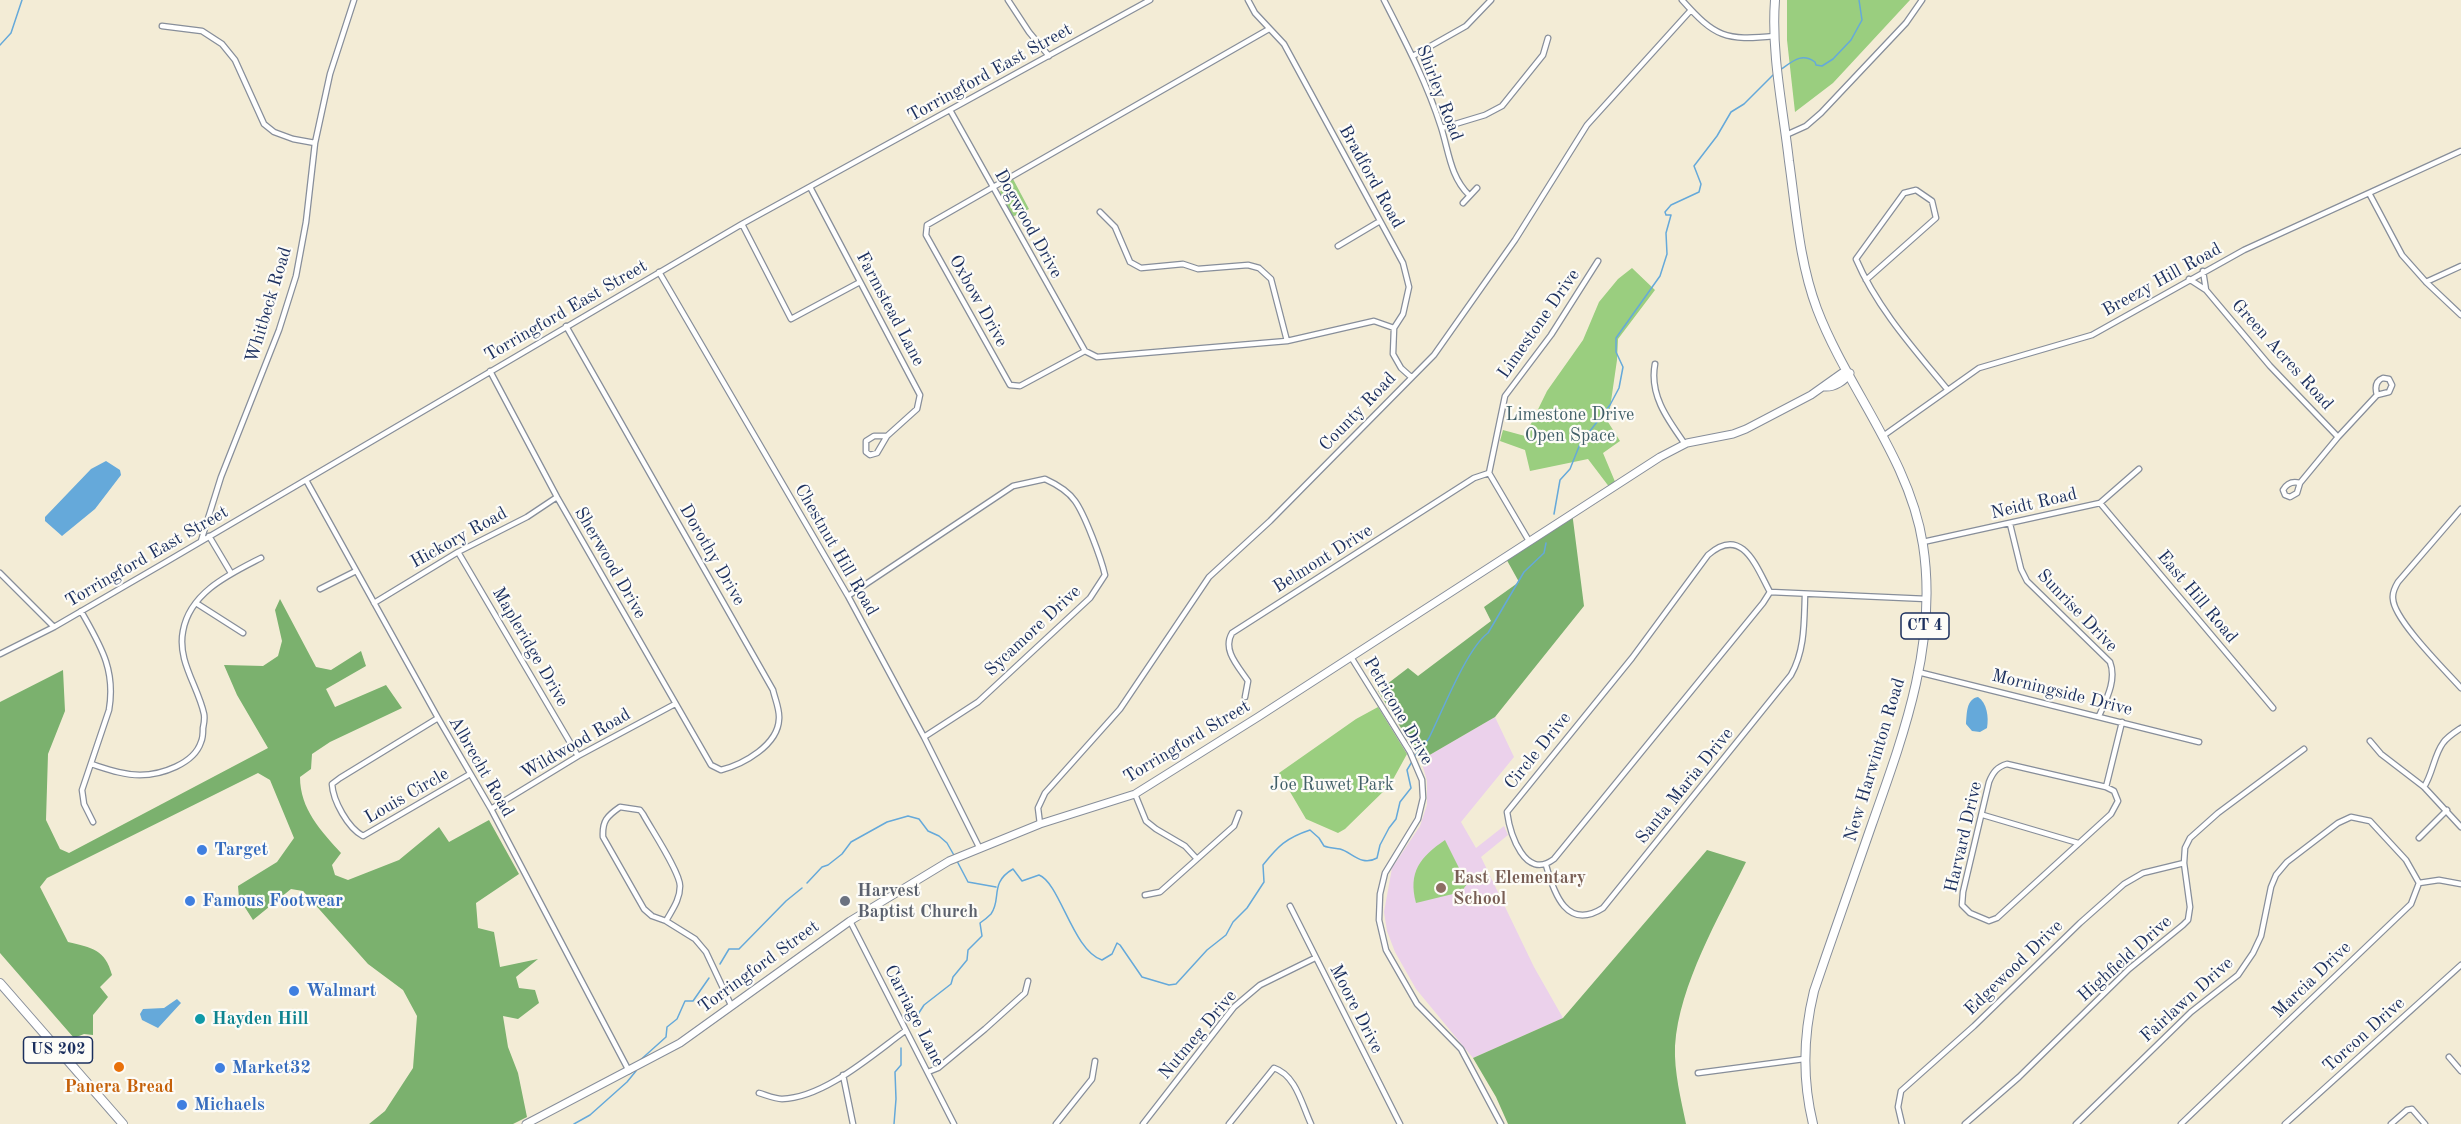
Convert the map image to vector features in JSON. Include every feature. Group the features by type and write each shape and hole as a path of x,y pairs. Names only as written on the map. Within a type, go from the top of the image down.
{"main road":[{"name":"CT 4","path":"1775,0 1775,36 1786,135"},
{"name":"New Harwinton Road","path":"1786,135 1804,268 1818,310 1910,495 1923,542 1927,599 1923,644 1905,729 1814,991 1806,1023 1805,1083 1813,1124"},
{"name":"Torringford Street","path":"526,1124 680,1043 850,921 955,858 1040,824 1135,794 1657,459 1685,444 1737,433 1824,387 1842,373 1850,373"},
{"name":"US 202","path":"0,983 123,1124"}],"street":[{"name":"Whitbeck Road","path":"200,542 221,477 279,330 296,276 306,222 315,143 330,74 354,0"},
{"path":"1008,0 1029,32 1049,56"},
{"name":"Torringford East Street","path":"0,654 54,627 742,224 1150,0"},
{"name":"Bradford Road","path":"1248,0 1255,13 1284,44 1403,263 1409,288 1403,314 1394,328 1393,354 1401,368 1411,377"},
{"name":"Shirley Road","path":"1384,0 1413,56 1442,128 1451,167 1459,183 1469,195"},
{"path":"1413,56 1466,26 1491,0"},
{"path":"1682,0 1703,24 1721,35 1746,39 1775,36"},
{"path":"1786,135 1806,126 1821,113 1906,23 1922,0"},
{"name":"County Road","path":"1040,824 1038,808 1045,793 1120,709 1209,577 1270,521 1434,355 1515,240 1587,125 1691,10"},
{"path":"162,26 202,31 222,44 235,60 264,124 274,132 292,139 315,143"},
{"name":"Oxbow Drive","path":"1085,351 1020,386 1010,384 926,235 927,225 1269,28"},
{"path":"1442,128 1485,115 1502,106 1543,55 1548,38"},
{"name":"Dogwood Drive","path":"950,110 1085,351"},
{"name":"Breezy Hill Road","path":"1882,436 1979,368 2092,335 2244,250 2461,151"},
{"name":"Farmstead Lane","path":"810,187 920,395 917,409 886,436 877,453 870,455 866,452 866,441 869,438 886,436"},
{"path":"1463,203 1477,188"},
{"path":"1866,280 1936,218 1932,201 1916,190 1904,193 1856,259 1866,280 1904,336 1947,389"},
{"path":"2369,193 2402,255 2426,282 2461,315"},
{"path":"1100,212 1115,227 1130,262 1141,268 1183,264 1198,269 1248,265 1259,268 1271,279 1287,341"},
{"path":"1338,246 1380,221"},
{"path":"742,224 791,319 860,282"},
{"name":"Limestone Drive","path":"1489,473 1505,396 1551,335 1598,261"},
{"path":"2426,282 2461,266"},
{"path":"2203,271 2206,290"},
{"name":"Chestnut Hill Road","path":"660,272 848,596 924,737 979,847"},
{"name":"Green Acres Road","path":"2189,279 2206,290 2270,366 2338,437"},
{"path":"1085,351 1097,357 1287,341 1374,321 1394,328"},
{"name":"Dorothy Drive","path":"566,326 773,690 779,718 775,735 766,747 730,768 721,770 711,765"},
{"path":"1655,364 1653,374 1661,410 1685,444"},
{"name":"Sherwood Drive","path":"490,371 557,497 711,765"},
{"name":"Green Acres Road","path":"2300,483 2377,395"},
{"name":"Neidt Road","path":"1923,542 2100,503 2139,469"},
{"path":"1489,473 1529,541"},
{"name":"Belmont Drive","path":"1245,697 1248,681 1228,650 1227,640 1232,633 1474,478 1489,473"},
{"name":"Sycamore Drive","path":"848,596 1012,486 1045,478 1061,487 1075,501 1102,561 1105,575 1098,588 978,702 924,737"},
{"name":"Albrecht Road","path":"306,480 634,1068"},
{"name":"Hickory Road","path":"374,603 458,552 527,517 557,497"},
{"name":"East Hill Road","path":"2100,503 2273,708"},
{"path":"2461,509 2398,582 2393,599 2399,616 2461,688"},
{"name":"Sunrise Drive","path":"2010,524 2021,569 2027,581 2110,662 2113,670 2111,684 2099,717"},
{"path":"209,536 231,573"},
{"name":"Circle Drive","path":"1546,865 1536,865 1528,860 1519,849 1509,829 1507,812 1632,658 1708,555 1725,544 1739,546 1755,563 1770,592"},
{"name":"Mapleridge Drive","path":"458,552 578,756"},
{"path":"91,764 117,773 141,775 169,770 189,759 201,742 205,716 183,657 183,630 196,603 205,591 231,573 261,558"},
{"path":"320,589 356,571"},
{"path":"0,573 54,627"},
{"path":"1546,865 1554,859 1764,603 1770,592 1927,599"},
{"name":"Santa Maria Drive","path":"1546,865 1560,903 1569,912 1582,916 1593,914 1603,908 1791,675 1797,665 1804,636 1805,595"},
{"path":"196,603 243,633"},
{"path":"81,611 103,650 109,670 111,697 82,790 84,804 93,822"},
{"name":"Petricone Drive","path":"1350,656 1410,752 1422,780 1423,798 1418,819 1385,873 1380,894 1379,920 1386,950 1417,1004 1461,1050 1501,1124"},
{"name":"Morningside Drive","path":"1918,672 2199,742"},
{"name":"Wildwood Road","path":"491,809 578,756 675,704"},
{"name":"Louis Circle","path":"438,718 340,778 332,784 333,795 356,832 363,836 470,774"},
{"path":"2106,786 2122,722"},
{"path":"2424,787 2432,776 2439,749 2461,728"},
{"path":"2370,741 2381,754 2424,787 2461,827"},
{"name":"Highfield Drive","path":"1965,1124 2019,1077 2129,969 2183,926 2188,920 2190,907 2184,863 2185,848 2196,831 2304,749"},
{"name":"Harvard Drive","path":"2007,764 2106,786 2114,791 2118,801 2111,814 1997,918 1989,921 1970,913 1962,905 1963,892 1993,772 1999,767 2007,764"},
{"path":"1135,794 1146,820 1156,829 1185,846 1197,859"},
{"path":"666,921 678,900 680,885 676,874 640,810 620,807 608,815 605,820 602,826 603,837 644,909 652,916 666,921 695,939 706,952 731,1005"},
{"path":"2419,838 2447,810"},
{"path":"1145,894 1160,892 1234,826 1239,813"},
{"path":"1983,815 2078,843"},
{"name":"Fairlawn Drive","path":"2076,1124 2191,1012 2223,988 2245,966 2261,936 2271,887 2276,875 2287,862 2338,823 2351,817 2370,821 2406,860 2419,883"},
{"name":"Edgewood Drive","path":"1902,1124 1898,1107 1901,1091 1974,1026 2079,923 2124,884 2143,873 2184,863"},
{"path":"2419,883 2439,880 2461,884"},
{"name":"Marcia Drive","path":"2181,1124 2411,904 2419,883"},
{"name":"Moore Drive","path":"1290,906 1400,1124"},
{"name":"Carriage Lane","path":"850,921 954,1124"},
{"name":"Nutmeg Drive","path":"1143,1124 1234,1007 1260,986 1315,958"},
{"name":"Torcon Drive","path":"2285,1124 2461,965"},
{"path":"928,1072 938,1068 1009,1008 1024,993 1028,981"},
{"path":"759,1093 781,1099 810,1093 843,1075 905,1031"},
{"path":"2449,1057 2461,1071"},
{"path":"1698,1073 1804,1059"},
{"path":"1056,1124 1092,1079 1095,1061"},
{"path":"1229,1124 1274,1068 1282,1071 1291,1079 1311,1124"},
{"path":"843,1075 853,1124"},
{"path":"2391,1124 2407,1110 2412,1109 2425,1124"}],"shaded area":[{"name":"East Elementary School","path":"1495,717 1514,757 1461,822 1476,848 1504,826 1508,835 1481,857 1534,967 1563,1018 1473,1058 1416,989 1395,952 1387,931 1384,912 1392,868 1420,826 1427,805 1427,781 1421,760"}],"green space":[{"path":"1787,0 1910,0 1833,83 1795,112 1787,40"},
{"path":"1013,179 1029,209 1012,217 1000,192 1004,185"},
{"name":"Limestone Drive Open Space","path":"1632,268 1655,290 1618,339 1608,422 1620,441 1603,453 1616,484 1610,488 1588,459 1530,471 1525,450 1500,441 1503,430 1525,436 1547,391 1583,340 1599,302 1618,279"},
{"path":"1572,512 1584,606 1495,717 1421,760 1378,691 1408,668 1418,676 1491,621 1484,607 1519,582 1504,555"},
{"path":"280,599 316,667 331,670 361,651 366,666 326,689 335,707 386,685 402,708 330,742 312,754 311,769 300,777 304,799 313,819 341,853 332,865 335,875 348,880 399,860 439,827 449,842 489,820 519,874 476,903 478,928 494,932 500,967 538,959 516,977 519,988 535,990 539,1003 518,1019 503,1016 508,1047 518,1073 527,1117 513,1124 369,1124 385,1111 413,1068 417,1016 403,990 368,964 303,891 291,889 253,920 239,898 238,886 277,862 294,838 270,780 258,773 47,878 40,887 68,942 96,951 109,966 112,975 100,987 108,997 93,1015 93,1035 84,1034 74,1038 0,953 0,702 63,670 65,711 48,754 46,820 60,849 69,853 268,748 237,695 224,665 263,666 278,656 282,641 275,610"},
{"name":"Joe Ruwet Park","path":"1378,707 1407,754 1390,785 1345,829 1338,833 1306,819 1279,773 1356,719"},
{"path":"1445,840 1467,884 1461,892 1416,903 1414,882 1418,866"},
{"path":"1707,850 1746,862 1692,975 1678,1023 1675,1046 1676,1066 1686,1124 1508,1124 1496,1097 1473,1058 1563,1018"}],"water":[{"path":"106,461 120,470 121,475 95,509 62,536 45,521 45,517 91,469"},
{"path":"1978,697 1987,711 1988,719 1987,728 1980,732 1972,731 1966,724 1969,704"},
{"path":"177,999 181,1003 158,1028 142,1020 140,1014 143,1009 164,1008"}],"waterway":[{"path":"0,45 11,33 22,0"},
{"path":"1780,70 1801,58 1810,59 1816,65 1822,66 1833,59 1851,40 1862,20 1859,0"},
{"path":"1554,514 1560,480 1570,469 1580,444 1610,405 1619,388 1623,367 1616,352 1616,338 1660,276 1667,254 1666,233 1671,215 1666,215 1665,212 1671,205 1699,192 1701,184 1694,166 1717,136 1731,112 1744,104 1773,75"},
{"path":"1415,756 1429,738 1472,652 1488,633 1524,572 1544,553 1546,543"},
{"path":"913,1022 924,1005 951,984 953,977 967,960 968,950 982,936 980,923 991,914 994,908 998,885 1013,869 1022,881 1039,875 1047,881 1083,944 1092,954 1102,960 1112,954 1117,943 1142,977 1169,985 1176,984 1207,950 1226,935 1233,922 1247,908 1264,882 1263,865 1278,848 1295,836 1310,830 1324,846 1340,849 1361,860 1377,858 1380,845 1396,819 1400,802 1411,788 1407,770 1413,760"},
{"path":"807,883 822,867 842,854 851,842 887,822 908,816 919,819 928,831 939,836 947,843 955,857"},
{"path":"957,861 968,882 996,887"},
{"path":"720,964 729,949 739,949 802,888"},
{"path":"637,1063 666,1037 667,1027 677,1019 685,1001 693,1001 709,978"},
{"path":"894,1124 895,1072 901,1065 901,1048"},
{"path":"574,1124 590,1115 636,1071"}],"place":[{"name":"Target","path":"202,850"},
{"name":"East Elementary School","path":"1441,888"},
{"name":"Famous Footwear","path":"190,901"},
{"name":"Harvest Baptist Church","path":"845,901"},
{"name":"Walmart","path":"294,991"},
{"name":"Hayden Hill","path":"200,1019"},
{"name":"Panera Bread","path":"119,1067"},
{"name":"Market32","path":"220,1068"},
{"name":"Michaels","path":"182,1105"}]}
